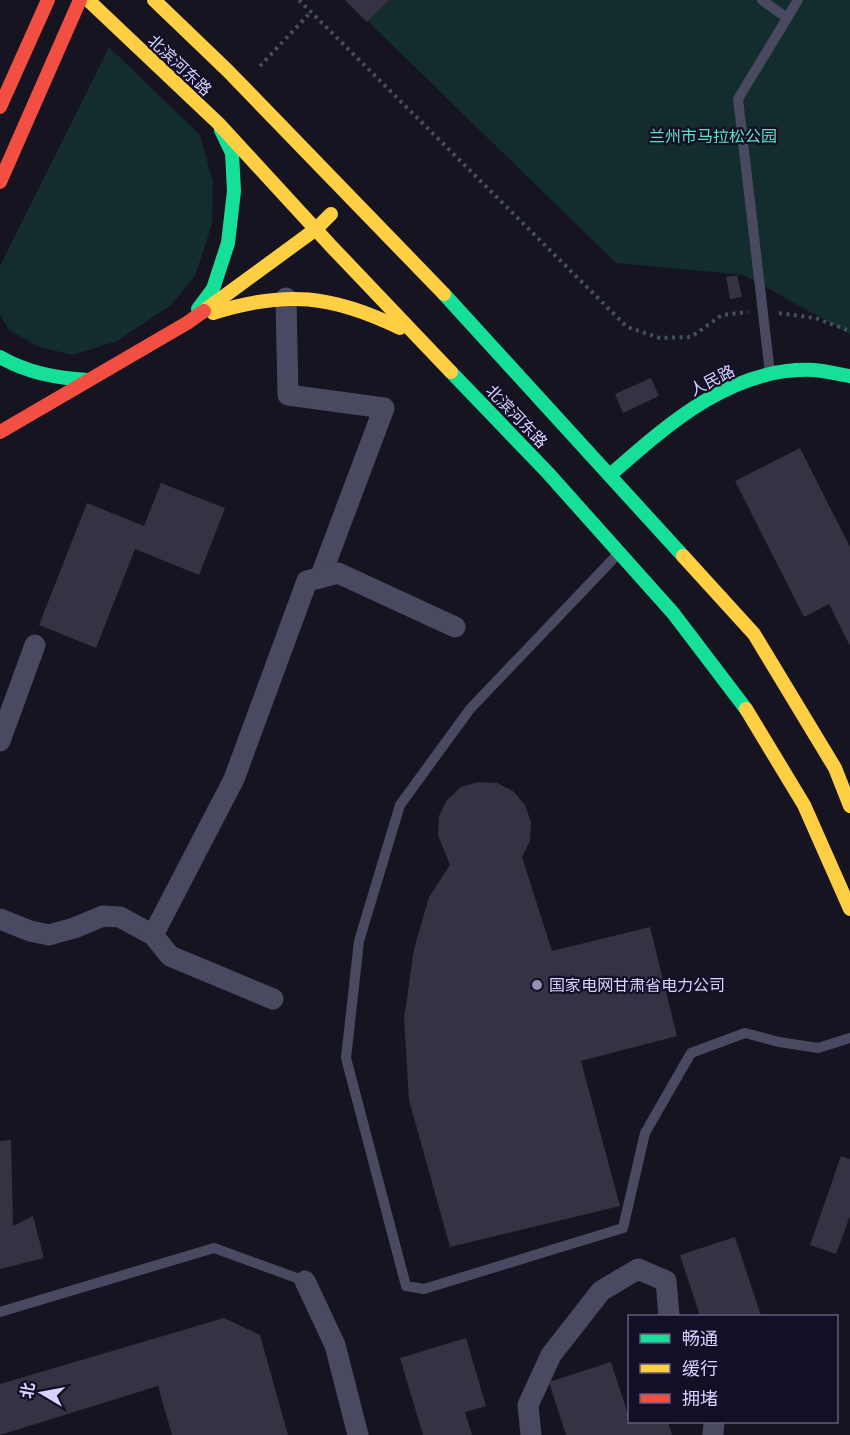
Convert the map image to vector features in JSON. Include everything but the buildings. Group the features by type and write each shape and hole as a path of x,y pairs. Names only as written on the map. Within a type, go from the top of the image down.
{"main road":[{"path":"0,107 48,0"},
{"path":"0,182 80,0"},
{"name":"北滨河东路","path":"88,0 218,123 548,473 673,614 747,710 804,805 850,909"},
{"name":"北滨河东路","path":"154,0 242,85 438,288 754,634 835,768 850,806"},
{"path":"186,324 213,289 228,243 234,191 232,153 218,123"},
{"path":"0,432 186,324 316,229 349,196"},
{"path":"186,324 228,308 262,299 300,297 351,306 376,315 418,337"},
{"path":"0,357 34,374 88,381"},
{"name":"人民路","path":"610,475 666,427 704,400 736,384 770,373 808,368 850,376"}],"street":[{"path":"286,298 288,395 384,408 320,578"},
{"path":"153,935 234,779 307,581 338,573 455,627"},
{"path":"0,741 35,645"},
{"path":"0,919 30,931 49,935 103,916 120,917 153,935 170,956 273,999"},
{"path":"531,1435 528,1405 552,1355 601,1291 638,1269 666,1281 669,1315"},
{"path":"304,1281 335,1345 358,1435"}],"lane":[{"path":"762,0 787,18"},
{"path":"770,373 738,99 798,0"},
{"path":"619,553 470,709 400,805 359,941 346,1058 406,1286 424,1289 623,1228 645,1133 691,1053 745,1033 779,1042 818,1048 850,1038"},
{"path":"0,1312 214,1248 304,1281"}],"path":[{"path":"299,0 627,327 660,338 691,337 722,315 763,310 815,318 850,331"},
{"path":"242,85 310,12"}],"green space":[{"name":"兰州市马拉松公园","path":"346,0 850,0 850,334 744,275 616,263"},
{"path":"109,47 200,135 213,182 212,224 195,276 171,305 117,341 73,355 39,347 9,330 0,315 0,266"}],"traffic: fast":[{"path":"198,309 213,289 228,243 234,191 232,153 221,130"},
{"path":"444,294 683,556"},
{"path":"0,357 42,374 88,380"},
{"path":"610,475 678,419 728,388 784,371 814,370 850,376"},
{"path":"451,372 548,473 673,613 746,709"}],"traffic: slow":[{"path":"88,0 218,123 451,372"},
{"path":"154,0 228,71 444,294"},
{"path":"204,311 316,229 331,214"},
{"path":"213,313 263,301 308,300 352,308 400,328"},
{"path":"683,556 754,634 835,768 850,806"},
{"path":"746,709 804,805 850,909"}],"traffic: jam":[{"path":"0,107 48,0"},
{"path":"0,182 80,0"},
{"path":"0,432 204,311"}],"place":[{"name":"国家电网甘肃省电力公司","path":"537,985"}]}
